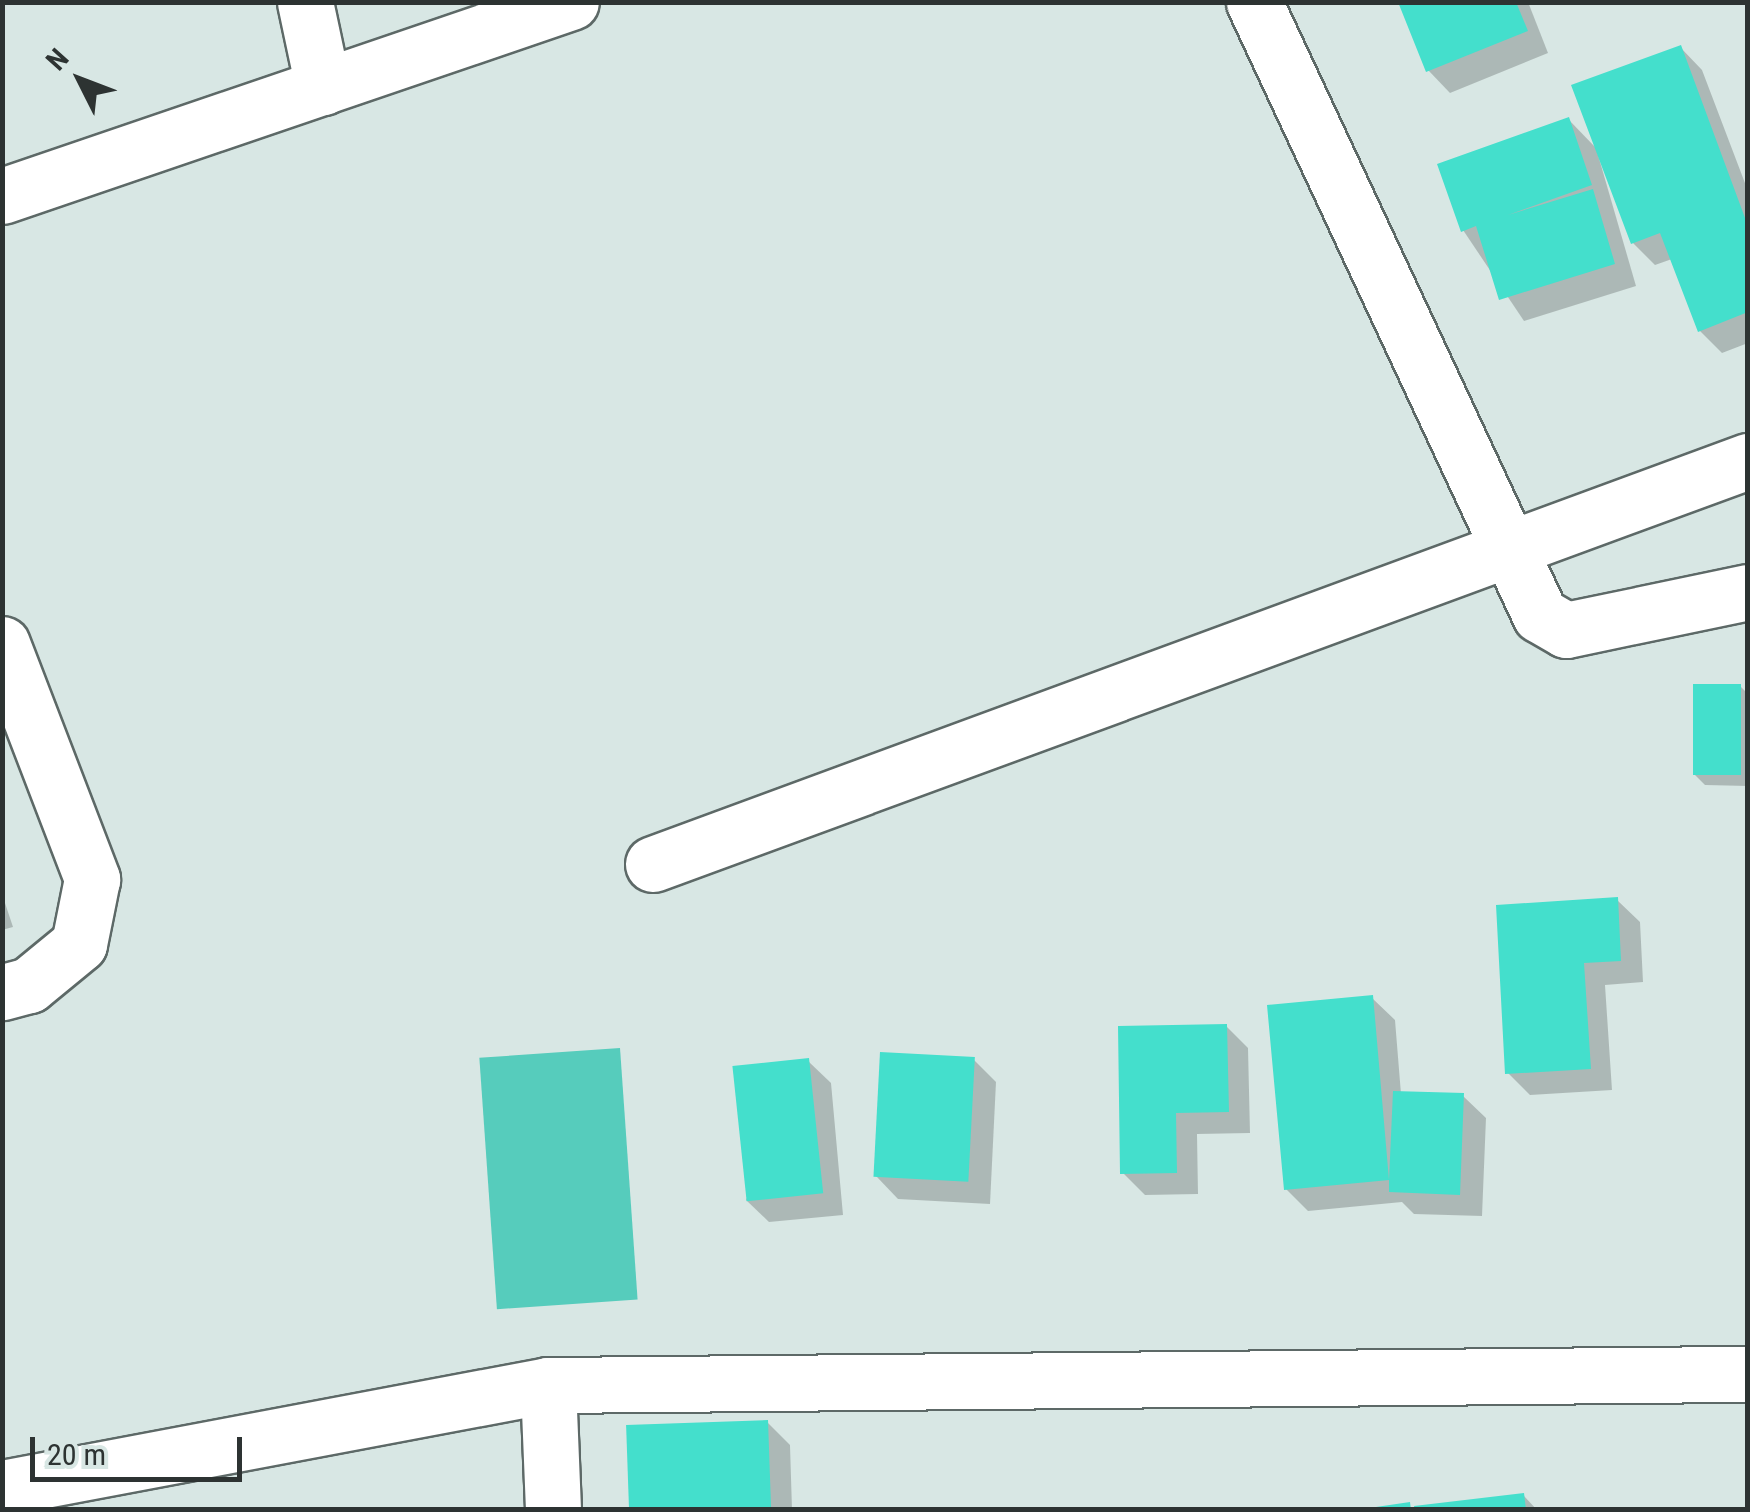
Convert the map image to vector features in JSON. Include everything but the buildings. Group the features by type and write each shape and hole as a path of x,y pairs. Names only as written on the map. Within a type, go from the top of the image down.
{"street":[{"path":"305,2 323,87"},
{"path":"2,196 572,2"},
{"path":"1254,2 1513,544 1540,615 1566,630 1748,592"},
{"path":"653,864 1513,544 1748,461"},
{"path":"2,644 92,879 80,944 28,984 2,992"},
{"path":"2,1488 548,1385 1748,1374"},
{"path":"548,1385 553,1510"}],"green space":[{"path":"620,1048 638,1299 497,1309 479,1058"}]}
